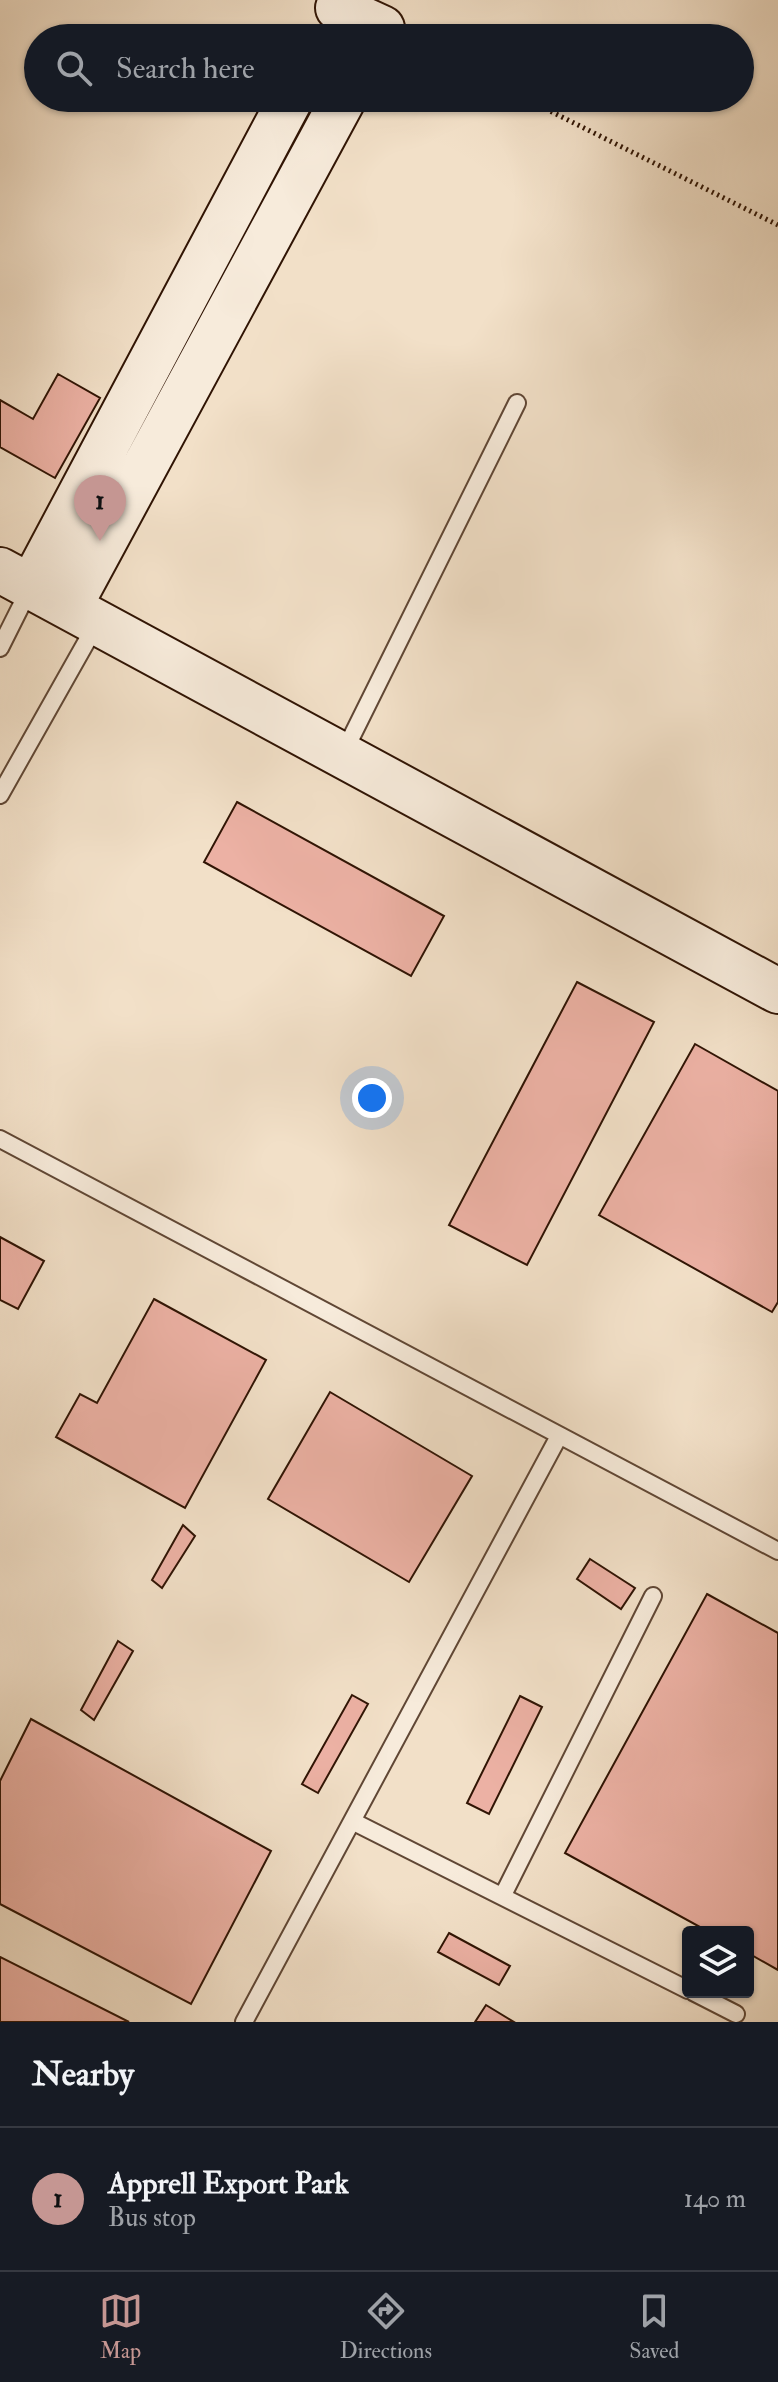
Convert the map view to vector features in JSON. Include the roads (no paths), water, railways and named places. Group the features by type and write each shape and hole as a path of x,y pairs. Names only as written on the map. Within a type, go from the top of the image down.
{"street":[{"path":"334,15 385,22"},
{"path":"283,112 15,579 778,991"},
{"path":"83,614 337,112"}],"lane":[{"path":"342,755 517,403"},
{"path":"0,648 15,579"},
{"path":"0,795 83,614"},
{"path":"0,1139 778,1551"},
{"path":"244,2022 559,1436"},
{"path":"503,1895 653,1596"},
{"path":"352,1821 682,1987"},
{"path":"704,1998 736,2014"}],"place":[{"name":"Apprell Export Park","path":"100,541"}]}
